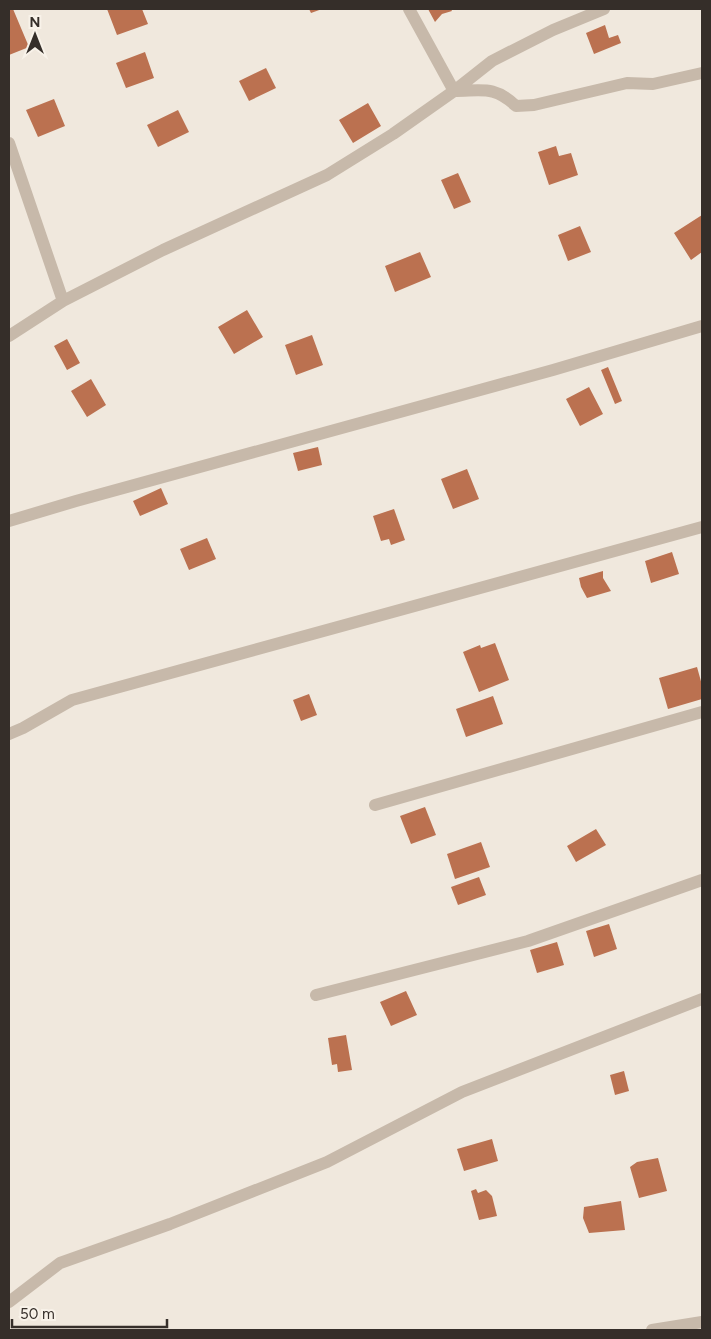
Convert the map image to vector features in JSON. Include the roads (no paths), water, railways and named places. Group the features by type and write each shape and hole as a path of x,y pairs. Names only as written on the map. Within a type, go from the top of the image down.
{"street":[{"path":"409,9 454,91"},
{"path":"9,336 62,300 163,250 327,175 394,134 492,61 552,30 604,9"},
{"path":"454,91 494,90 506,96 516,106 534,105 627,83 653,84 702,73"},
{"path":"9,143 62,300"},
{"path":"9,521 553,370 702,326"},
{"path":"9,734 24,728 72,700 702,527"},
{"path":"375,805 702,712"},
{"path":"316,995 528,941 702,880"},
{"path":"9,1302 60,1263 170,1224 327,1162 462,1092 702,999"},
{"path":"652,1330 702,1322"}]}
